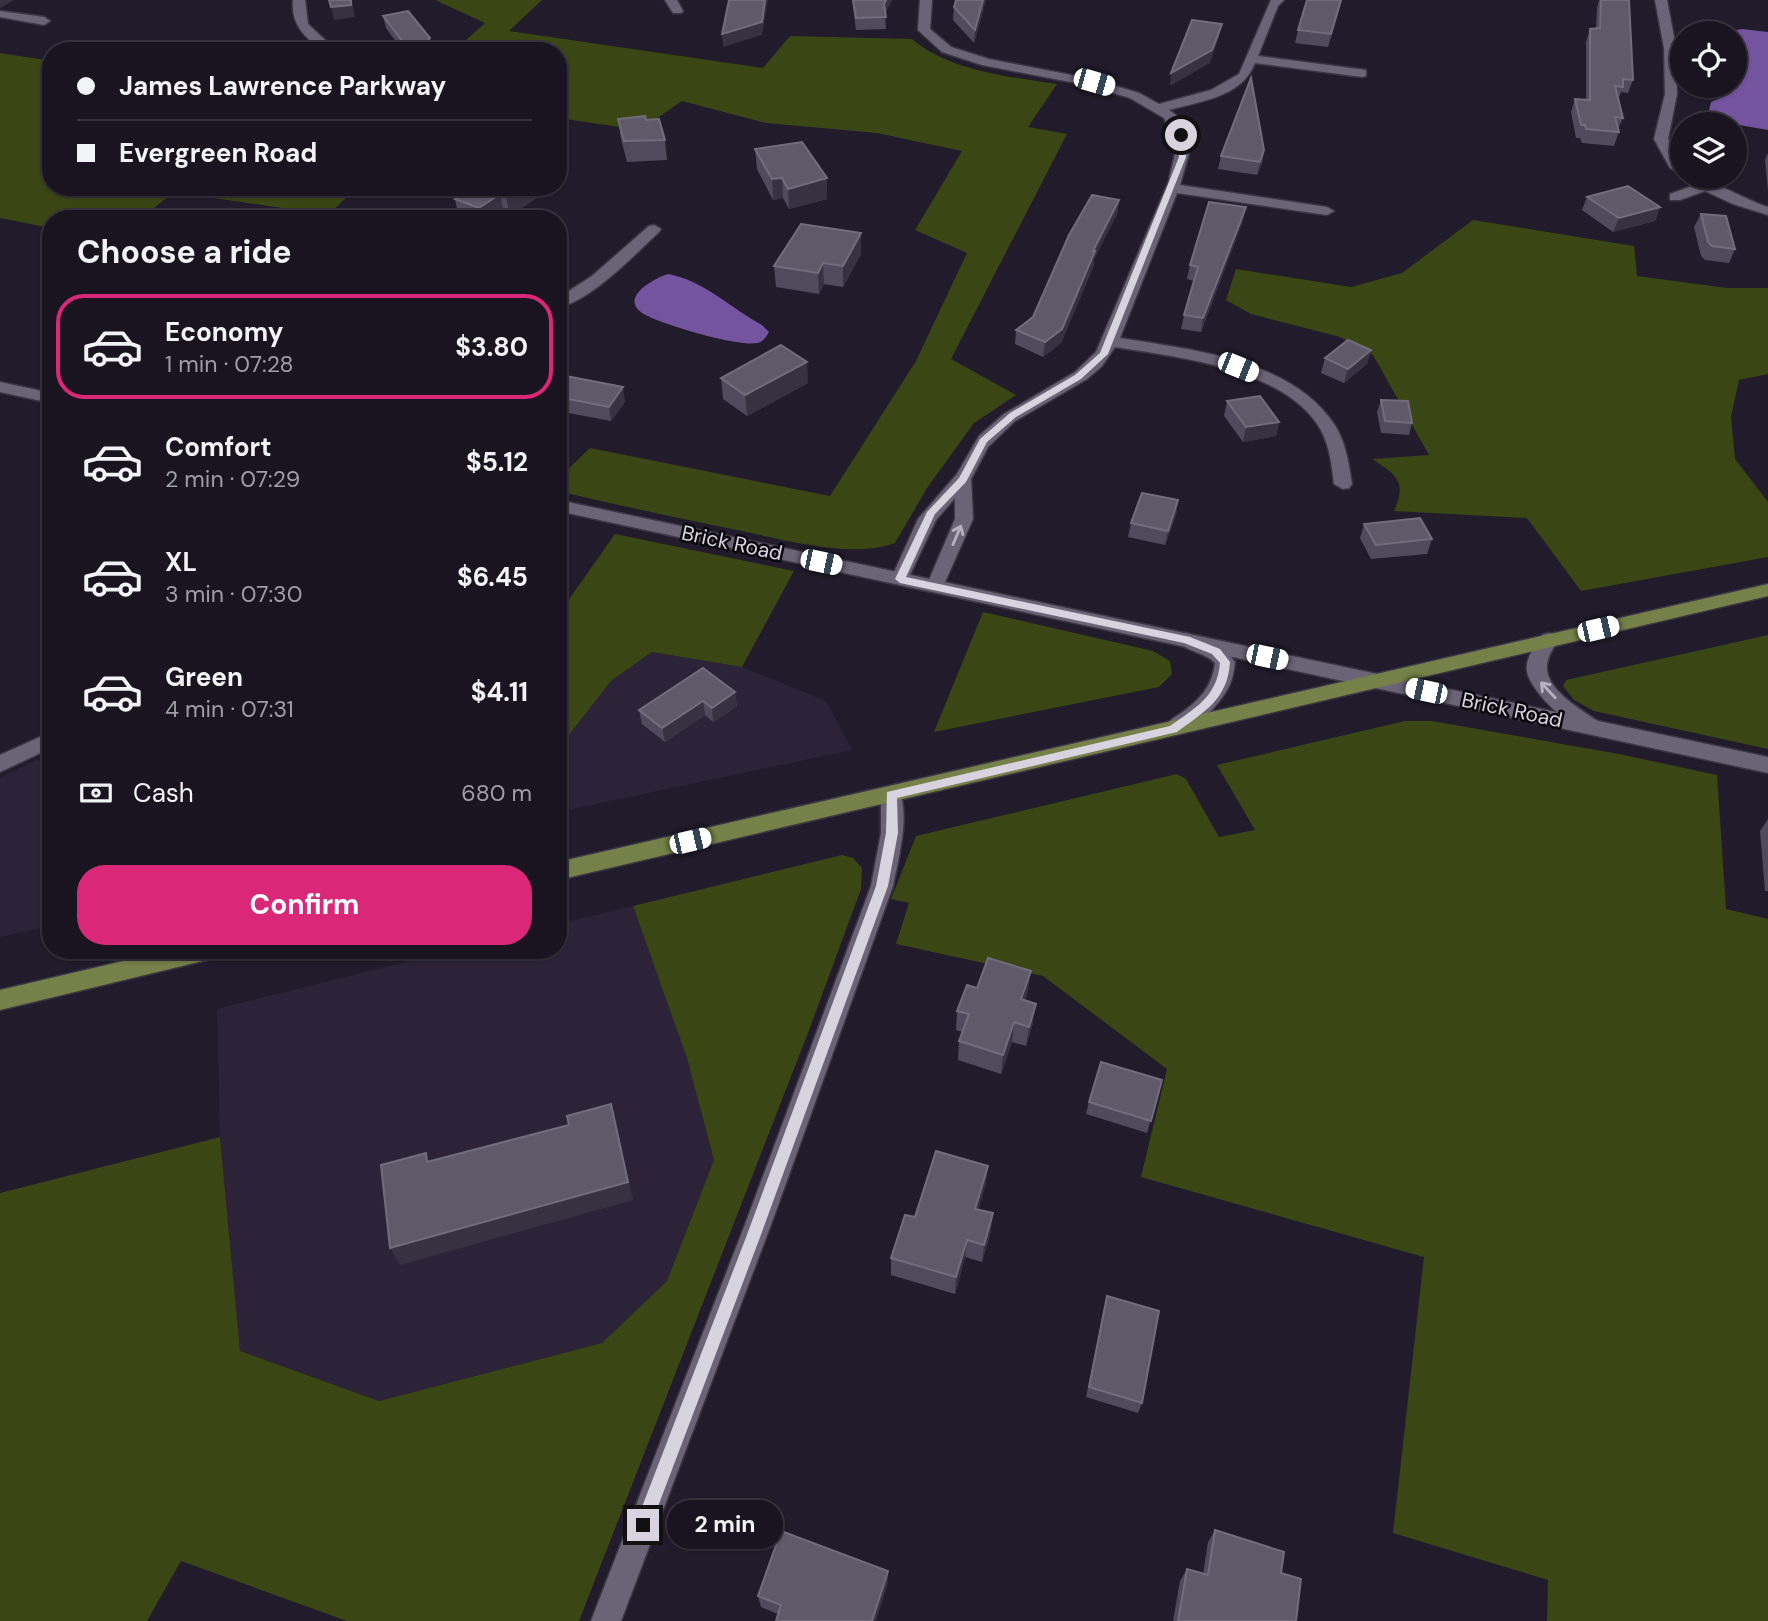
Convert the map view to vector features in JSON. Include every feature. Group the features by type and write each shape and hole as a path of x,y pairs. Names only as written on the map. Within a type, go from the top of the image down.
{"main road":[{"path":"567,869 1768,590"},
{"path":"0,999 172,959"}],"street":[{"path":"299,0 297,15 302,26 318,42"},
{"path":"900,579 931,512 963,480 983,441 1013,415 1094,365 1110,341 1183,157 1184,146 1176,125 1160,108 1133,94 1094,82 984,64 956,54 936,41 924,26 921,11 926,0"},
{"path":"1160,108 1225,89 1244,76 1273,5 1278,0"},
{"path":"1661,0 1670,48 1671,94 1661,139 1670,154"},
{"path":"0,14 44,21"},
{"path":"1253,58 1362,73"},
{"path":"1171,187 1327,211"},
{"path":"1675,197 1697,189"},
{"path":"1711,189 1747,206 1768,211"},
{"path":"567,299 604,275 654,229"},
{"path":"1110,341 1220,362 1285,388 1304,402 1327,426 1339,452 1343,484"},
{"path":"0,387 42,396"},
{"path":"935,587 964,519 963,480"},
{"name":"Brick Road","path":"567,507 1768,765"},
{"path":"1173,729 1207,705 1224,680 1225,662 1216,652 1186,640"},
{"path":"1549,640 1538,659 1536,670 1540,682 1561,703 1592,727"},
{"path":"0,764 42,743"},
{"path":"606,1621 750,1246 882,886 892,833 891,795"}],"shaded area":[{"path":"1747,30 1768,32 1768,130 1747,126 1747,112 1710,112 1711,102 1720,98 1747,98"},
{"path":"668,274 693,282 769,332 759,342 733,342 681,328 642,313 636,307 637,295 648,284"},
{"path":"652,652 742,667 826,701 852,750 567,810 567,737 611,681"},
{"path":"42,757 42,928 0,937 0,778"},
{"path":"633,906 687,1058 714,1160 667,1281 602,1343 379,1401 240,1351 220,1137 217,1009 419,959 567,959 567,922"}],"green space":[{"path":"435,0 542,0 509,31 763,68 790,36 912,39 927,50 962,66 1057,84 1028,127 1067,134 951,359 1016,395 974,423 927,488 895,543 877,548 857,549 814,546 645,511 567,493 567,470 590,448 830,496 916,361 967,253 915,230 962,151 877,133 766,123 682,101 640,130 567,119 567,42 464,42 485,23"},
{"path":"0,53 42,60 42,196 169,196 151,210 42,210 42,226 0,218"},
{"path":"201,196 348,196 333,210 281,210 282,208"},
{"path":"1473,220 1634,246 1637,276 1727,288 1768,288 1768,374 1739,380 1731,417 1735,459 1768,502 1768,557 1581,591 1527,518 1394,511 1400,493 1397,480 1372,459 1429,455 1373,355 1340,337 1251,314 1226,300 1236,269 1351,287 1402,273"},
{"path":"615,534 794,571 742,667 652,652 611,681 567,737 567,602"},
{"path":"983,612 1153,651 1170,661 1172,674 1159,687 934,732"},
{"path":"1768,635 1768,749 1594,711 1574,700 1563,686 1566,680"},
{"path":"1405,721 1432,721 1619,754 1717,775 1726,909 1768,919 1768,1621 1547,1621 1548,1580 1393,1533 1424,1257 1141,1177 1167,1069 1043,976 896,944 909,903 891,899 916,836 1177,774 1186,779 1219,837 1255,830 1217,765"},
{"path":"842,855 853,858 862,868 861,889 808,1033 579,1621 347,1621 181,1561 147,1621 0,1621 0,1193 220,1137 240,1351 379,1401 602,1343 667,1281 714,1160 687,1058 633,906"}],"building":[{"path":"329,0 351,0 351,5 331,7"},
{"path":"729,0 765,0 762,22 722,34"},
{"path":"853,0 886,0 886,17 856,18"},
{"path":"956,0 983,0 975,30 954,7"},
{"path":"1307,0 1341,0 1331,34 1298,30"},
{"path":"1601,0 1629,0 1633,80 1623,79 1623,87 1615,86 1623,118 1615,117 1619,132 1586,129 1585,125 1581,125 1575,99 1590,100 1590,29 1600,28"},
{"path":"408,11 430,38 426,42 403,42 383,16"},
{"path":"1192,20 1222,24 1212,50 1171,73"},
{"path":"1251,78 1264,150 1260,162 1221,156"},
{"path":"645,116 646,120 659,119 665,140 624,141 618,119"},
{"path":"802,142 827,178 788,189 782,178 772,179 755,149"},
{"path":"1628,186 1660,207 1619,218 1587,197"},
{"path":"1092,195 1119,200 1093,251 1062,329 1045,342 1016,330 1033,317 1069,235"},
{"path":"460,196 497,196 479,208 455,199"},
{"path":"1209,202 1246,207 1203,318 1184,315 1198,267 1190,265"},
{"path":"1701,214 1726,216 1735,249 1712,246 1708,242"},
{"path":"801,224 861,233 843,266 823,263 818,273 774,266"},
{"path":"1348,340 1371,350 1348,369 1325,358"},
{"path":"781,345 807,362 745,395 721,378"},
{"path":"567,376 623,387 609,407 567,399"},
{"path":"1260,396 1279,422 1246,427 1227,401"},
{"path":"1381,400 1408,401 1412,423 1385,421"},
{"path":"1142,493 1178,500 1168,531 1131,523"},
{"path":"1420,518 1432,539 1376,545 1364,524"},
{"path":"703,668 735,692 712,708 703,701 662,728 639,710"},
{"path":"988,958 1031,971 1021,999 1036,1004 1029,1027 1014,1022 1003,1055 959,1041 969,1014 957,1011 967,985 977,988"},
{"path":"1101,1062 1162,1080 1151,1121 1089,1102"},
{"path":"611,1104 628,1182 390,1248 381,1165 426,1153 427,1162 569,1125 567,1116"},
{"path":"936,1151 988,1166 975,1209 993,1213 984,1245 967,1240 956,1277 891,1258 905,1215 915,1217"},
{"path":"1107,1296 1159,1311 1142,1403 1089,1387"},
{"path":"1215,1530 1284,1552 1281,1573 1301,1579 1296,1621 1178,1621 1187,1569 1208,1575"},
{"path":"781,1531 888,1571 872,1621 776,1621 781,1605 758,1596"}],"route":[{"path":"643,1525 752,1240 882,886 892,833 891,795 1173,729 1207,705 1224,680 1225,662 1216,652 1186,640 900,579 931,512 963,480 983,441 1013,415 1078,377 1103,354 1183,157 1181,135"}]}
